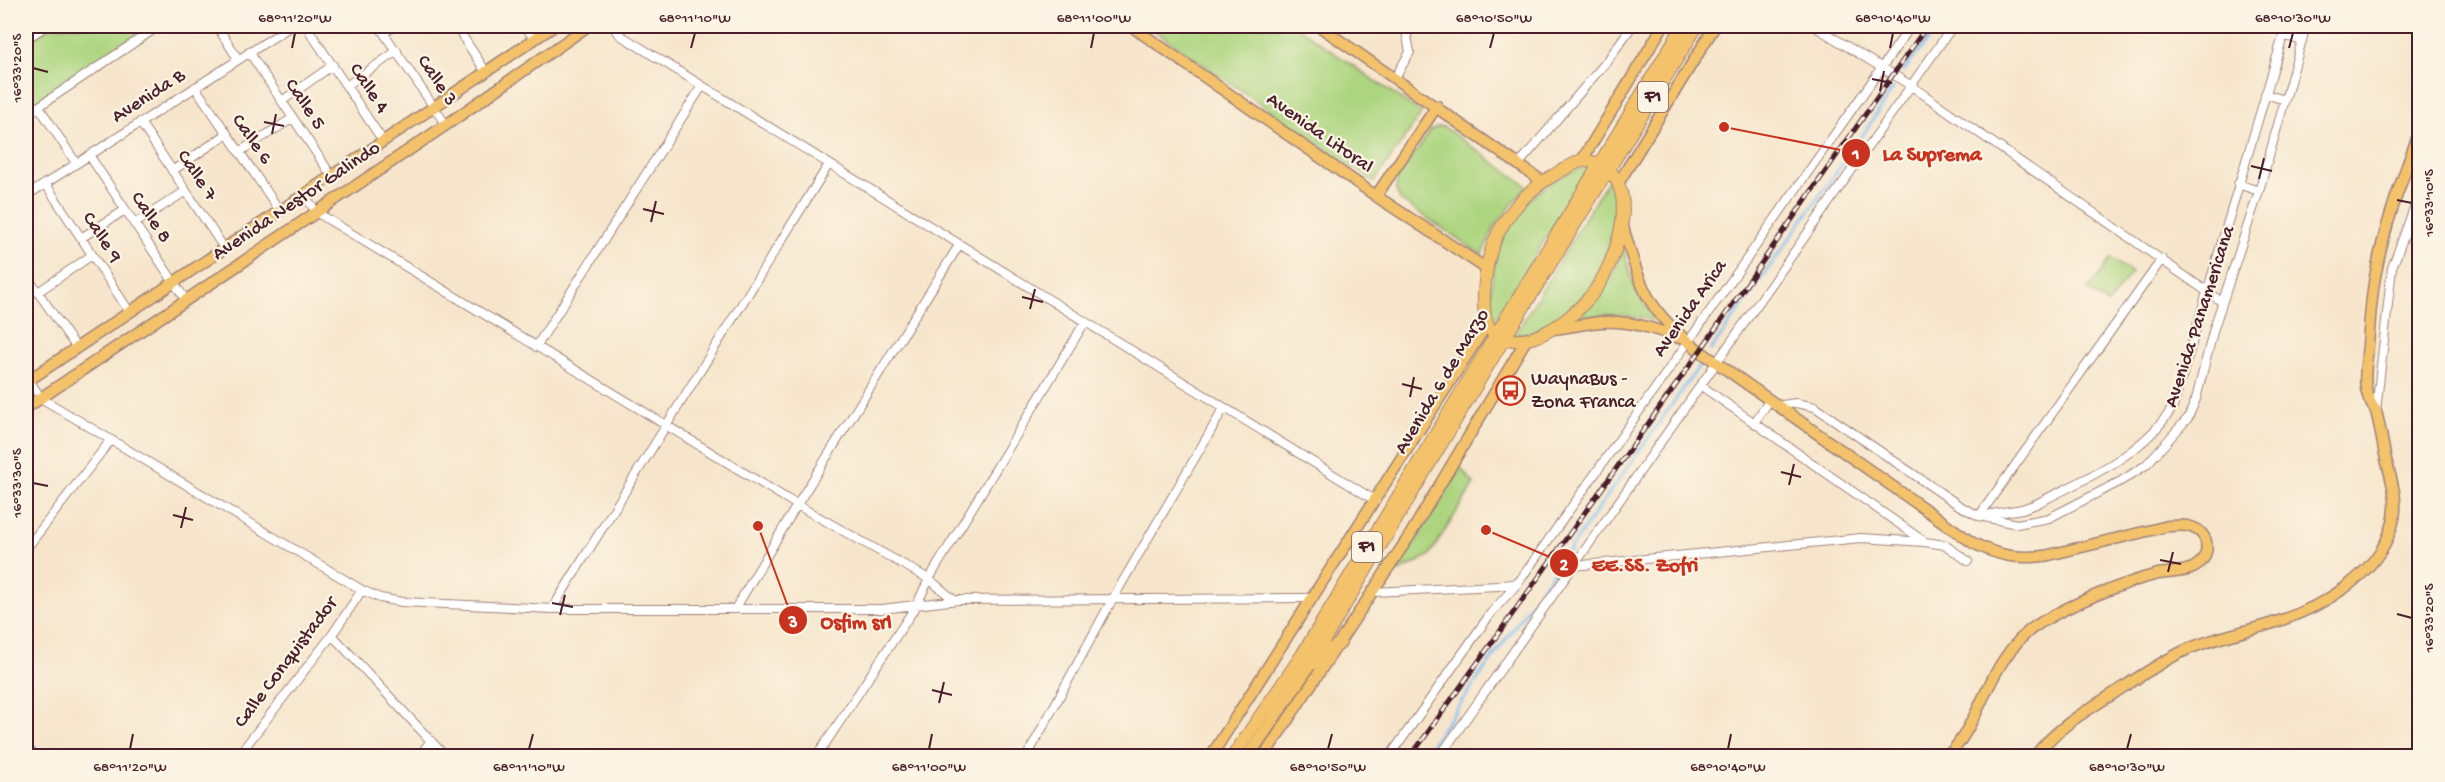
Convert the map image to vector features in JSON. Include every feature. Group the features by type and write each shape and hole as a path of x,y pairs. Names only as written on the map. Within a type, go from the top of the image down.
{"highway":[{"name":"Avenida 6 de Marzo","path":"1604,166 1683,26"},
{"name":"Avenida 6 de Marzo","path":"1233,756 1302,655 1496,332 1697,26"},
{"path":"1582,160 1604,166 1619,182 1622,222 1610,263 1590,297 1574,314 1553,329 1526,340 1514,342 1496,332 1484,292 1487,269 1494,242 1512,212 1542,181 1582,160"},
{"name":"Avenida 6 de Marzo","path":"1248,756 1308,667 1496,332"},
{"path":"1308,667 1340,643"}],"main road":[{"name":"Avenida Nestor Galindo","path":"26,379 554,26"},
{"name":"Avenida Nestor Galindo","path":"26,408 446,125 588,26"},
{"name":"Avenida Litoral","path":"1131,26 1376,196 1487,269"},
{"path":"1319,26 1542,181"},
{"path":"1582,160 1663,26"},
{"path":"1619,182 1715,26"},
{"path":"1376,196 1437,106"},
{"path":"2035,756 2048,739 2065,725 2168,660 2188,649 2277,622 2322,602 2351,584 2371,565 2392,526 2396,493 2376,411 2368,401 2364,386 2376,267 2398,190 2420,130"},
{"path":"1622,222 1644,293 1660,317 1688,342 1773,403 1791,421 1812,436 1833,446 1965,538 2005,556 2025,558 2045,556 2168,526 2187,525 2198,529 2206,540 2208,549 2202,561 2193,568 2158,574 2068,608 2038,624 2013,644 1964,737 1947,756"},
{"path":"1553,329 1602,322 1631,323 1660,330 1688,342"},
{"name":"Avenida 6 de Marzo","path":"1211,756 1376,501 1496,332"},
{"path":"1264,756 1410,535 1526,340"}],"street":[{"path":"26,39 46,26"},
{"path":"138,26 145,35"},
{"path":"26,113 39,107 159,26"},
{"path":"217,26 238,59"},
{"name":"Avenida B","path":"26,196 291,26"},
{"name":"Calle 4","path":"306,26 383,141"},
{"path":"382,29 395,26"},
{"path":"456,26 486,72"},
{"path":"525,26 534,39"},
{"path":"612,26 620,35 702,86 1376,501"},
{"path":"1395,78 1410,52 1405,26"},
{"path":"1518,165 1607,61 1632,26"},
{"path":"1814,26 1910,86 2222,302"},
{"name":"Avenida Arica","path":"1390,756 1491,612 1518,583 1911,26"},
{"path":"1440,756 1953,26"},
{"name":"Avenida Panamericana","path":"1979,516 2022,509 2036,504 2127,456 2165,419 2173,407 2286,26"},
{"name":"Avenida Panamericana","path":"1773,403 1796,403 1815,407 1960,506 1979,516 2017,524 2049,518 2121,481 2146,465 2188,418 2196,399 2222,302 2259,191 2306,26"},
{"name":"Calle 3","path":"382,29 446,125"},
{"path":"2283,35 2302,41"},
{"path":"346,86 397,51"},
{"name":"Calle 5","path":"249,52 331,176"},
{"path":"282,101 333,65"},
{"path":"536,347 702,86"},
{"name":"Calle 6","path":"195,87 280,211"},
{"path":"2265,94 2285,100"},
{"path":"39,107 76,163"},
{"path":"239,152 293,118"},
{"name":"Calle 7","path":"140,122 224,248"},
{"path":"172,171 227,134"},
{"name":"Calle 8","path":"89,155 185,299"},
{"path":"552,609 829,164"},
{"name":"Calle 9","path":"45,183 129,311"},
{"path":"2238,184 2259,191"},
{"path":"134,224 186,191"},
{"path":"2376,411 2392,268 2420,192"},
{"path":"304,194 316,212 797,504 929,579 954,600"},
{"path":"81,238 125,210"},
{"path":"735,609 797,504 959,244"},
{"path":"38,292 92,255"},
{"path":"1979,516 2162,259"},
{"path":"26,275 76,347"},
{"path":"817,756 916,606 929,579 1085,322"},
{"path":"26,379 41,398 110,441 362,590 380,598 402,602 552,609 882,609 954,600 1313,598"},
{"path":"1700,385 1925,542"},
{"path":"1754,423 1773,403"},
{"path":"1028,756 1112,600 1224,408"},
{"path":"26,549 110,441"},
{"path":"1573,566 1861,538 1945,545 1968,561"},
{"path":"1373,592 1518,583"},
{"name":"Calle Conquistador","path":"238,756 332,635 362,590"},
{"path":"332,635 445,756"},
{"path":"419,756 430,742"},
{"path":"26,748 36,756"}],"green space":[{"path":"52,26 135,26 140,32 30,108 26,102 26,44"},
{"path":"1148,26 1295,26 1422,113 1374,182"},
{"path":"1444,127 1527,186 1494,228 1482,255 1400,200 1396,190 1397,179 1431,130"},
{"path":"1584,167 1591,167 1493,322 1491,296 1493,272 1499,249 1509,227 1522,208 1540,191 1560,177"},
{"path":"1609,178 1615,197 1614,218 1611,238 1596,277 1570,309 1554,321 1535,330 1515,335"},
{"path":"1623,246 1639,297 1657,321 1617,315 1576,319 1605,286 1616,267"},
{"path":"2111,258 2131,273 2108,304 2088,290"},
{"path":"1460,467 1474,484 1429,556 1396,573"}],"waterway":[{"path":"1903,72 1939,26"},
{"path":"1711,350 1864,133 1893,88"},
{"path":"1423,756 1702,362"}],"railway":[{"path":"1411,756 1700,351 1927,26"}],"place":[{"name":"La Suprema","path":"1724,127"},
{"name":"WaynaBus - Zona Franca","path":"1510,391"},
{"name":"Osfim srl","path":"758,526"},
{"name":"EE.SS. Zofri","path":"1486,530"}]}
